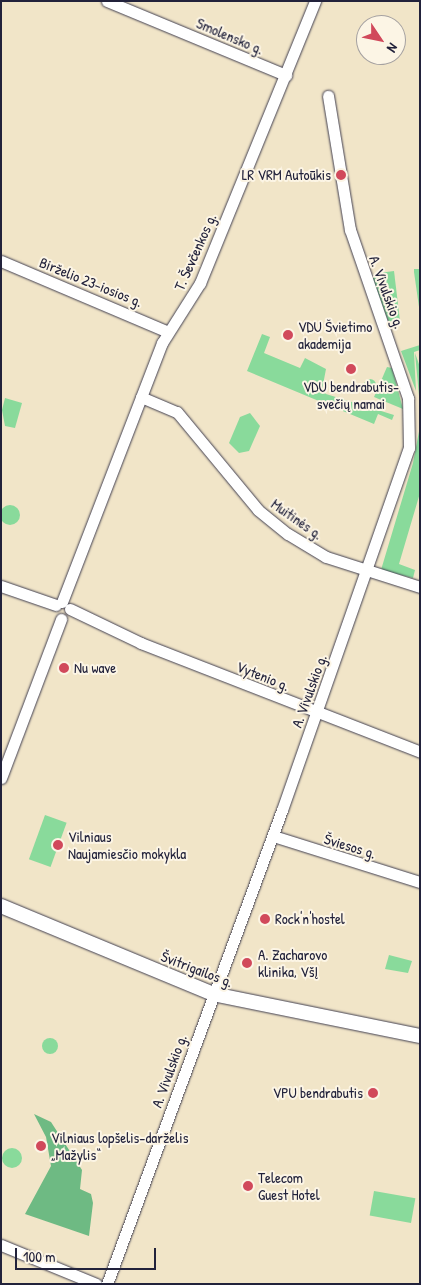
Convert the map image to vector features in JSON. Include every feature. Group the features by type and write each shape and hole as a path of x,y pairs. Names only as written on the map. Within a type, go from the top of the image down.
{"main road":[{"name":"Švitrigailos g.","path":"1,906 213,994 420,1036"}],"street":[{"name":"Smolensko g.","path":"107,1 286,75"},
{"name":"T. Ševčenkos g.","path":"1,778 141,397 168,332 200,283 316,1"},
{"name":"A. Vivulskio g.","path":"107,1284 273,836 367,572 407,453 411,422 408,398 350,230 328,96"},
{"name":"Birželio 23-iosios g.","path":"1,261 168,332"},
{"name":"Muitinės g.","path":"141,397 177,412 272,523 326,557 367,572 420,587"},
{"name":"Vytenio g.","path":"1,586 420,752"},
{"name":"Šviesos g.","path":"273,836 420,882"},
{"path":"1,1245 96,1284"}],"green space":[{"path":"414,269 420,269 420,314 414,272"},
{"path":"394,271 400,321 389,323 371,279 379,273"},
{"path":"262,334 270,337 264,353 300,368 305,358 326,369 322,390 326,394 394,415 392,420 378,414 374,424 247,371"},
{"path":"420,345 420,350 414,352 416,391 401,351"},
{"path":"415,353 420,367 419,396"},
{"path":"387,367 392,368 403,409 374,397"},
{"path":"368,379 372,379 376,385 372,391 368,391 364,387 364,383"},
{"path":"5,398 22,403 15,428 5,426 2,410"},
{"path":"250,413 260,426 249,451 239,453 229,443 240,417"},
{"path":"420,426 420,493 399,564 415,570 413,578 381,570 413,463"},
{"path":"10,505 17,508 20,515 17,522 10,525 3,522 0,515 3,508"},
{"path":"45,815 67,823 51,867 29,859"},
{"path":"389,955 412,961 408,973 385,969"},
{"path":"50,1038 56,1040 58,1046 56,1052 50,1054 44,1052 42,1046 44,1040"},
{"path":"34,1114 51,1122 82,1170 80,1189 91,1194 93,1203 89,1236 25,1214 51,1166 46,1137"},
{"path":"12,1148 19,1151 22,1158 19,1165 12,1168 5,1165 2,1158 5,1151"},
{"path":"374,1191 415,1198 411,1223 370,1216"}],"place":[{"name":"LR VRM Autoūkis","path":"341,175"},
{"name":"VDU Švietimo akademija","path":"288,335"},
{"name":"VDU bendrabutis- svečių namai","path":"351,369"},
{"name":"Nu wave","path":"64,668"},
{"name":"Vilniaus Naujamiesčio mokykla","path":"58,845"},
{"name":"Rock'n'hostel","path":"265,919"},
{"name":"A. Zacharovo klinika, VšĮ","path":"247,963"},
{"name":"VPU bendrabutis","path":"373,1093"},
{"name":"Vilniaus lopšelis-darželis „Mažylis“","path":"41,1146"},
{"name":"Telecom Guest Hotel","path":"248,1186"}]}
